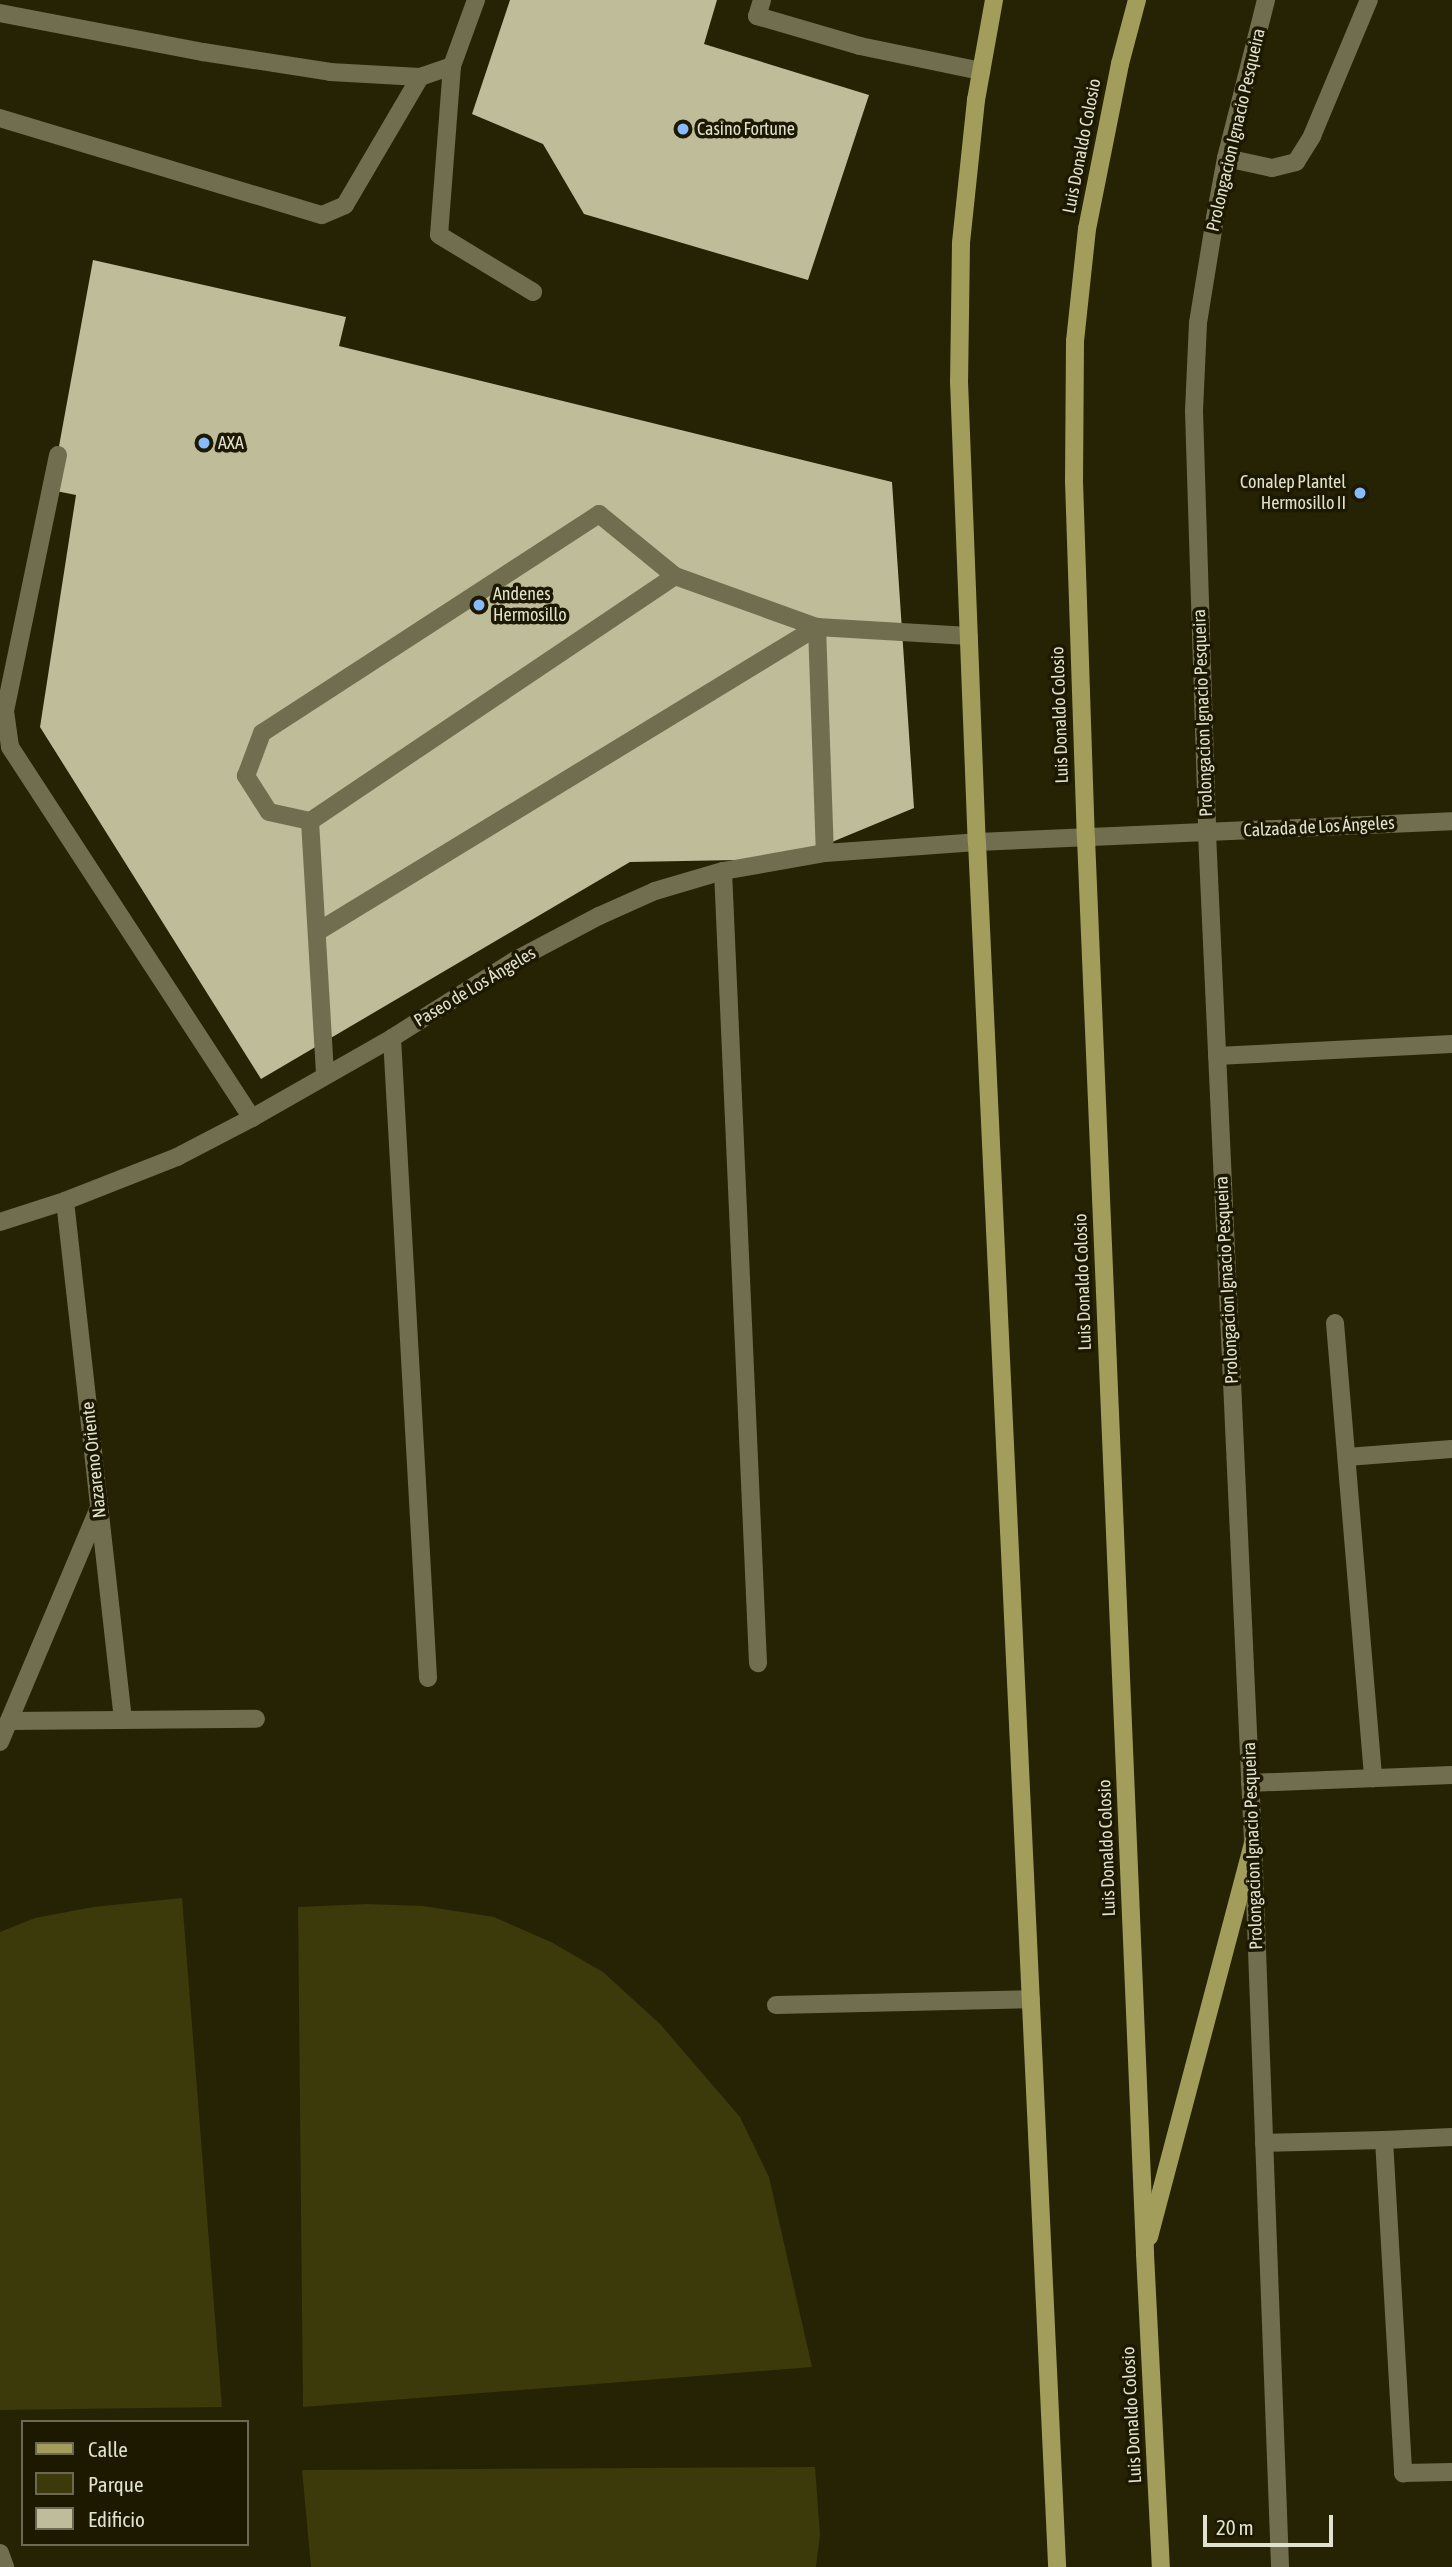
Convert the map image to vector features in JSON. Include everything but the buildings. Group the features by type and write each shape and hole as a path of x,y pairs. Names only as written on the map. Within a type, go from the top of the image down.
{"main road":[{"path":"994,0 981,71 961,243 959,380 977,842 1057,2567"},
{"name":"Luis Donaldo Colosio","path":"1137,0 1120,64 1087,229 1075,341 1074,481 1086,838 1145,2254 1161,2567"},
{"path":"1145,2254 1253,1843"}],"street":[{"path":"475,0 452,66 439,235 533,292"},
{"path":"762,0 757,16 860,46 981,71"},
{"name":"Prolongacion Ignacio Pesqueira","path":"1266,0 1226,158 1198,323 1194,411 1207,833 1253,1843 1280,2567"},
{"path":"1226,158 1272,169 1296,162 1312,136 1369,0"},
{"path":"0,13 203,52 305,68 420,77 452,66"},
{"path":"0,118 323,215 345,205 420,77"},
{"path":"58,455 5,711 10,747 252,1118"},
{"path":"675,576 310,821 269,811 246,776 262,733 599,514 675,576 817,627 969,636"},
{"path":"817,627 825,853"},
{"path":"317,932 817,627"},
{"path":"310,821 325,1076"},
{"name":"Calzada de Los Ángeles","path":"977,842 1452,821"},
{"name":"Paseo de Los Ángeles","path":"0,1222 65,1201 177,1157 252,1118 392,1038 514,961 599,916 655,891 723,871 825,853 977,842"},
{"path":"723,871 758,1664"},
{"path":"392,1038 428,1678"},
{"path":"1217,1056 1452,1044"},
{"name":"Nazareno Oriente","path":"65,1201 123,1720"},
{"path":"1335,1322 1373,1778"},
{"path":"1347,1457 1452,1449"},
{"path":"0,1742 99,1508"},
{"path":"9,1721 256,1719"},
{"path":"1250,1783 1452,1775"},
{"path":"775,2005 1031,1999"},
{"path":"1264,2143 1452,2137"},
{"path":"1384,2140 1402,2473 1452,2472"},
{"path":"0,2553 5,2567"}],"green space":[{"path":"182,1898 222,2407 0,2410 0,1932 35,1918 93,1907"},
{"path":"367,1904 423,1906 494,1917 551,1942 603,1972 660,2024 740,2117 769,2177 812,2367 303,2407 298,1907"},
{"path":"815,2467 820,2535 816,2567 311,2567 302,2470"}],"place":[{"name":"Casino Fortune","path":"683,129"},
{"name":"AXA","path":"204,443"},
{"name":"Conalep Plantel Hermosillo II","path":"1360,493"},
{"name":"Andenes Hermosillo","path":"479,605"}]}
